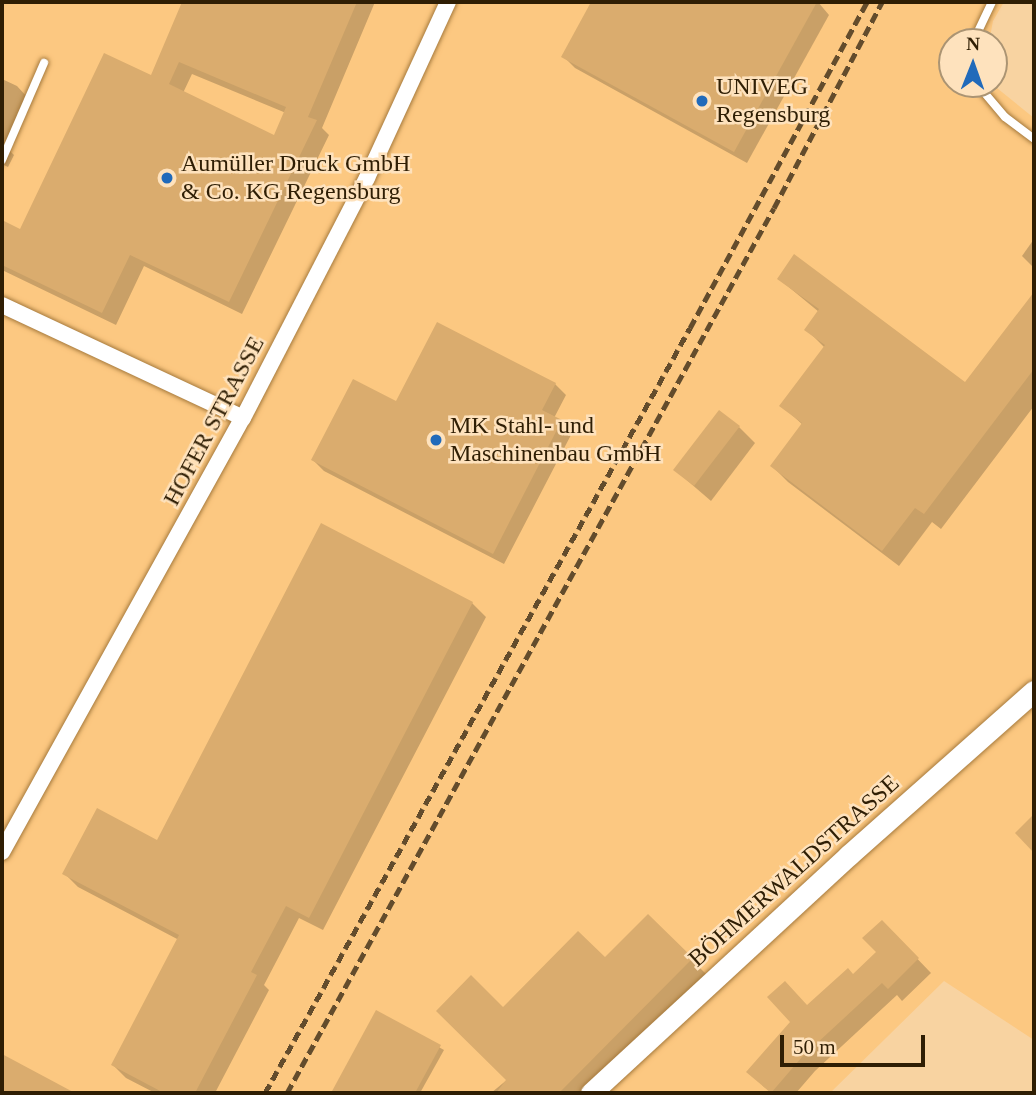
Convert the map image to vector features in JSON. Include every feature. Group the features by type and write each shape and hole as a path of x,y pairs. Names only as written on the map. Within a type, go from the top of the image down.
{"street":[{"name":"HOFER STRASSE","path":"2,852 243,418 367,178 448,2"},
{"path":"2,305 243,418"},
{"name":"BÖHMERWALDSTRASSE","path":"591,1093 849,855 1034,691"}],"lane":[{"path":"980,28 992,2"},
{"path":"2,160 44,63"},
{"path":"988,98 1005,117 1034,139"}],"shaded area":[{"path":"2,2 1004,2 992,28 938,28 938,98 1008,97 1034,118 1034,1040 944,981 830,1093 2,1093"}],"building":[{"name":"Aumüller Druck GmbH & Co. KG Regensburg","path":"182,2 357,2 308,117 317,120 229,302 130,255 102,313 2,265 2,220 20,229 104,53 151,75","holes":["179,62 286,107 274,135 169,84"]},
{"name":"UNIVEG Regensburg","path":"591,2 817,2 734,152 561,57"},
{"path":"794,254 965,382 1034,292 1034,369 924,514 915,508 882,551 770,466 802,423 779,406 825,345 804,330 819,309 777,279"},
{"name":"MK Stahl- und Maschinenbau GmbH","path":"437,322 556,383 542,410 562,420 493,554 311,460 353,379 396,401"},
{"path":"719,410 740,426 694,486 673,470"},
{"path":"321,523 473,602 309,918 286,906 251,972 257,975 195,1093 164,1093 111,1065 179,935 62,874 97,808 157,840"},
{"path":"1034,814 1034,853 1015,833"},
{"path":"648,914 693,958 559,1093 496,1093 506,1080 436,1011 471,975 503,1007 578,931 605,957"},
{"path":"882,920 919,958 888,989 882,983 802,1057 771,1093 746,1072 790,1022 767,997 785,981 807,1005 848,968 853,974 876,952 862,938"},
{"path":"376,1010 441,1045 415,1093 331,1093"},
{"path":"2,1054 75,1093 2,1093"}],"railway":[{"path":"265,1093 690,328 867,2"},
{"path":"287,1093 774,208 882,2"}],"place":[{"name":"UNIVEG Regensburg","path":"702,101"},
{"name":"Aumüller Druck GmbH & Co. KG Regensburg","path":"167,178"},
{"name":"MK Stahl- und Maschinenbau GmbH","path":"436,440"}]}
